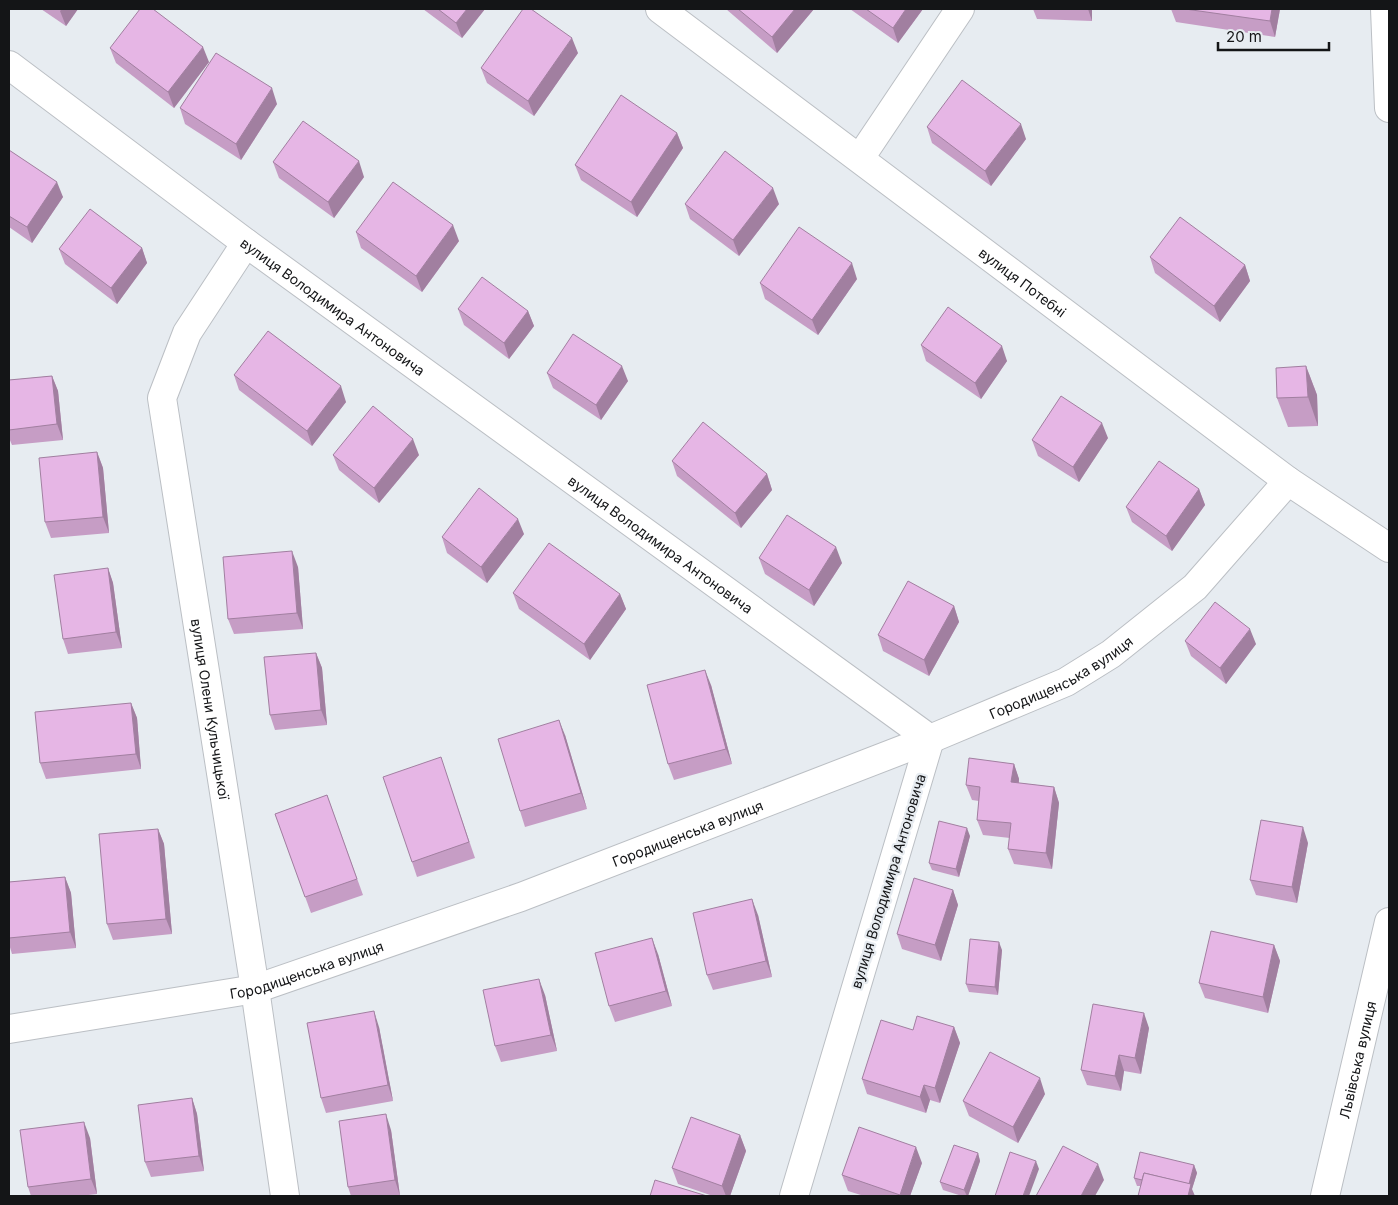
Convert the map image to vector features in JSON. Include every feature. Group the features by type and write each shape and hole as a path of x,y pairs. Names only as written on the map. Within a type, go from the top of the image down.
{"street":[{"name":"вулиця Потебні","path":"660,9 1288,481 1389,548"},
{"path":"860,158 960,9"},
{"path":"1385,9 1389,108"},
{"name":"вулиця Володимира Антоновича","path":"9,66 246,244 930,739 794,1196"},
{"name":"вулиця Олени Кульчицької","path":"246,244 187,333 162,398 286,1196"},
{"name":"Городищенська вулиця","path":"9,1029 255,989 521,897 930,739 1066,682 1111,654 1195,587 1288,481"},
{"name":"Львівська вулиця","path":"1324,1196 1389,922"}],"building":[{"path":"140,9 153,9 203,47 168,92 110,48"},
{"path":"438,9 467,9 456,23"},
{"path":"523,9 531,9 572,38 528,101 481,68"},
{"path":"738,9 795,9 772,37"},
{"path":"866,9 906,9 893,28"},
{"path":"1185,9 1272,9 1270,21"},
{"path":"216,53 272,88 236,144 180,108"},
{"path":"962,80 1021,124 985,171 927,127"},
{"path":"621,95 677,133 631,202 575,165"},
{"path":"303,121 359,161 328,202 273,162"},
{"path":"9,150 57,182 27,227 9,216"},
{"path":"725,151 773,188 733,240 685,204"},
{"path":"393,182 453,225 416,276 356,232"},
{"path":"90,209 142,248 111,288 59,249"},
{"path":"1180,217 1245,265 1214,306 1150,257"},
{"path":"799,227 852,263 812,320 760,283"},
{"path":"482,277 528,311 504,343 458,309"},
{"path":"948,307 1002,346 975,383 921,345"},
{"path":"268,331 341,386 307,431 234,375"},
{"path":"573,334 622,366 596,405 547,373"},
{"path":"1306,366 1308,397 1277,398 1276,368"},
{"path":"52,376 57,424 9,430 9,380"},
{"path":"1061,396 1102,423 1073,467 1032,440"},
{"path":"373,406 413,439 374,488 333,455"},
{"path":"703,422 767,474 735,513 672,461"},
{"path":"97,452 103,517 45,522 39,458"},
{"path":"1159,461 1199,489 1166,536 1126,507"},
{"path":"479,488 518,519 481,567 442,537"},
{"path":"787,515 836,547 809,590 759,558"},
{"path":"549,543 620,594 584,644 513,593"},
{"path":"292,551 297,613 228,619 223,557"},
{"path":"108,568 116,632 63,639 54,575"},
{"path":"908,581 954,606 924,660 878,635"},
{"path":"1215,602 1250,629 1220,668 1185,641"},
{"path":"316,653 321,710 270,715 264,657"},
{"path":"705,670 726,749 668,764 647,685"},
{"path":"131,703 136,754 40,763 35,712"},
{"path":"559,720 581,793 520,811 498,739"},
{"path":"441,757 469,842 412,862 383,777"},
{"path":"969,758 1014,764 1011,782 1054,787 1046,853 1008,849 1011,823 977,820 980,787 966,785"},
{"path":"327,795 357,879 305,897 275,814"},
{"path":"1261,820 1303,827 1292,887 1250,880"},
{"path":"939,821 967,828 956,869 929,863"},
{"path":"158,829 166,919 107,924 99,834"},
{"path":"65,877 70,932 9,938 9,882"},
{"path":"914,878 953,890 935,945 897,934"},
{"path":"752,899 766,961 707,975 693,913"},
{"path":"1211,931 1274,945 1263,997 1199,983"},
{"path":"652,938 666,991 609,1006 595,953"},
{"path":"970,939 999,942 995,987 966,984"},
{"path":"539,979 551,1035 495,1046 483,990"},
{"path":"1093,1004 1144,1013 1135,1058 1119,1055 1115,1076 1081,1070"},
{"path":"374,1011 388,1085 321,1098 307,1023"},
{"path":"917,1016 954,1027 935,1088 924,1085 920,1097 862,1079 881,1020 913,1030"},
{"path":"990,1052 1040,1078 1013,1127 963,1101"},
{"path":"192,1098 199,1156 145,1162 138,1105"},
{"path":"386,1114 395,1180 348,1187 339,1121"},
{"path":"691,1117 740,1135 722,1186 672,1168"},
{"path":"84,1122 91,1179 28,1187 20,1130"},
{"path":"859,1127 916,1147 900,1195 842,1175"},
{"path":"954,1145 978,1153 964,1190 940,1182"},
{"path":"1063,1146 1098,1164 1081,1196 1036,1196"},
{"path":"1010,1152 1036,1161 1023,1196 995,1196"},
{"path":"1140,1152 1194,1165 1189,1184 1144,1173 1142,1180 1134,1178"},
{"path":"1144,1173 1191,1184 1188,1196 1138,1196"},
{"path":"655,1180 707,1196 650,1196"}]}
